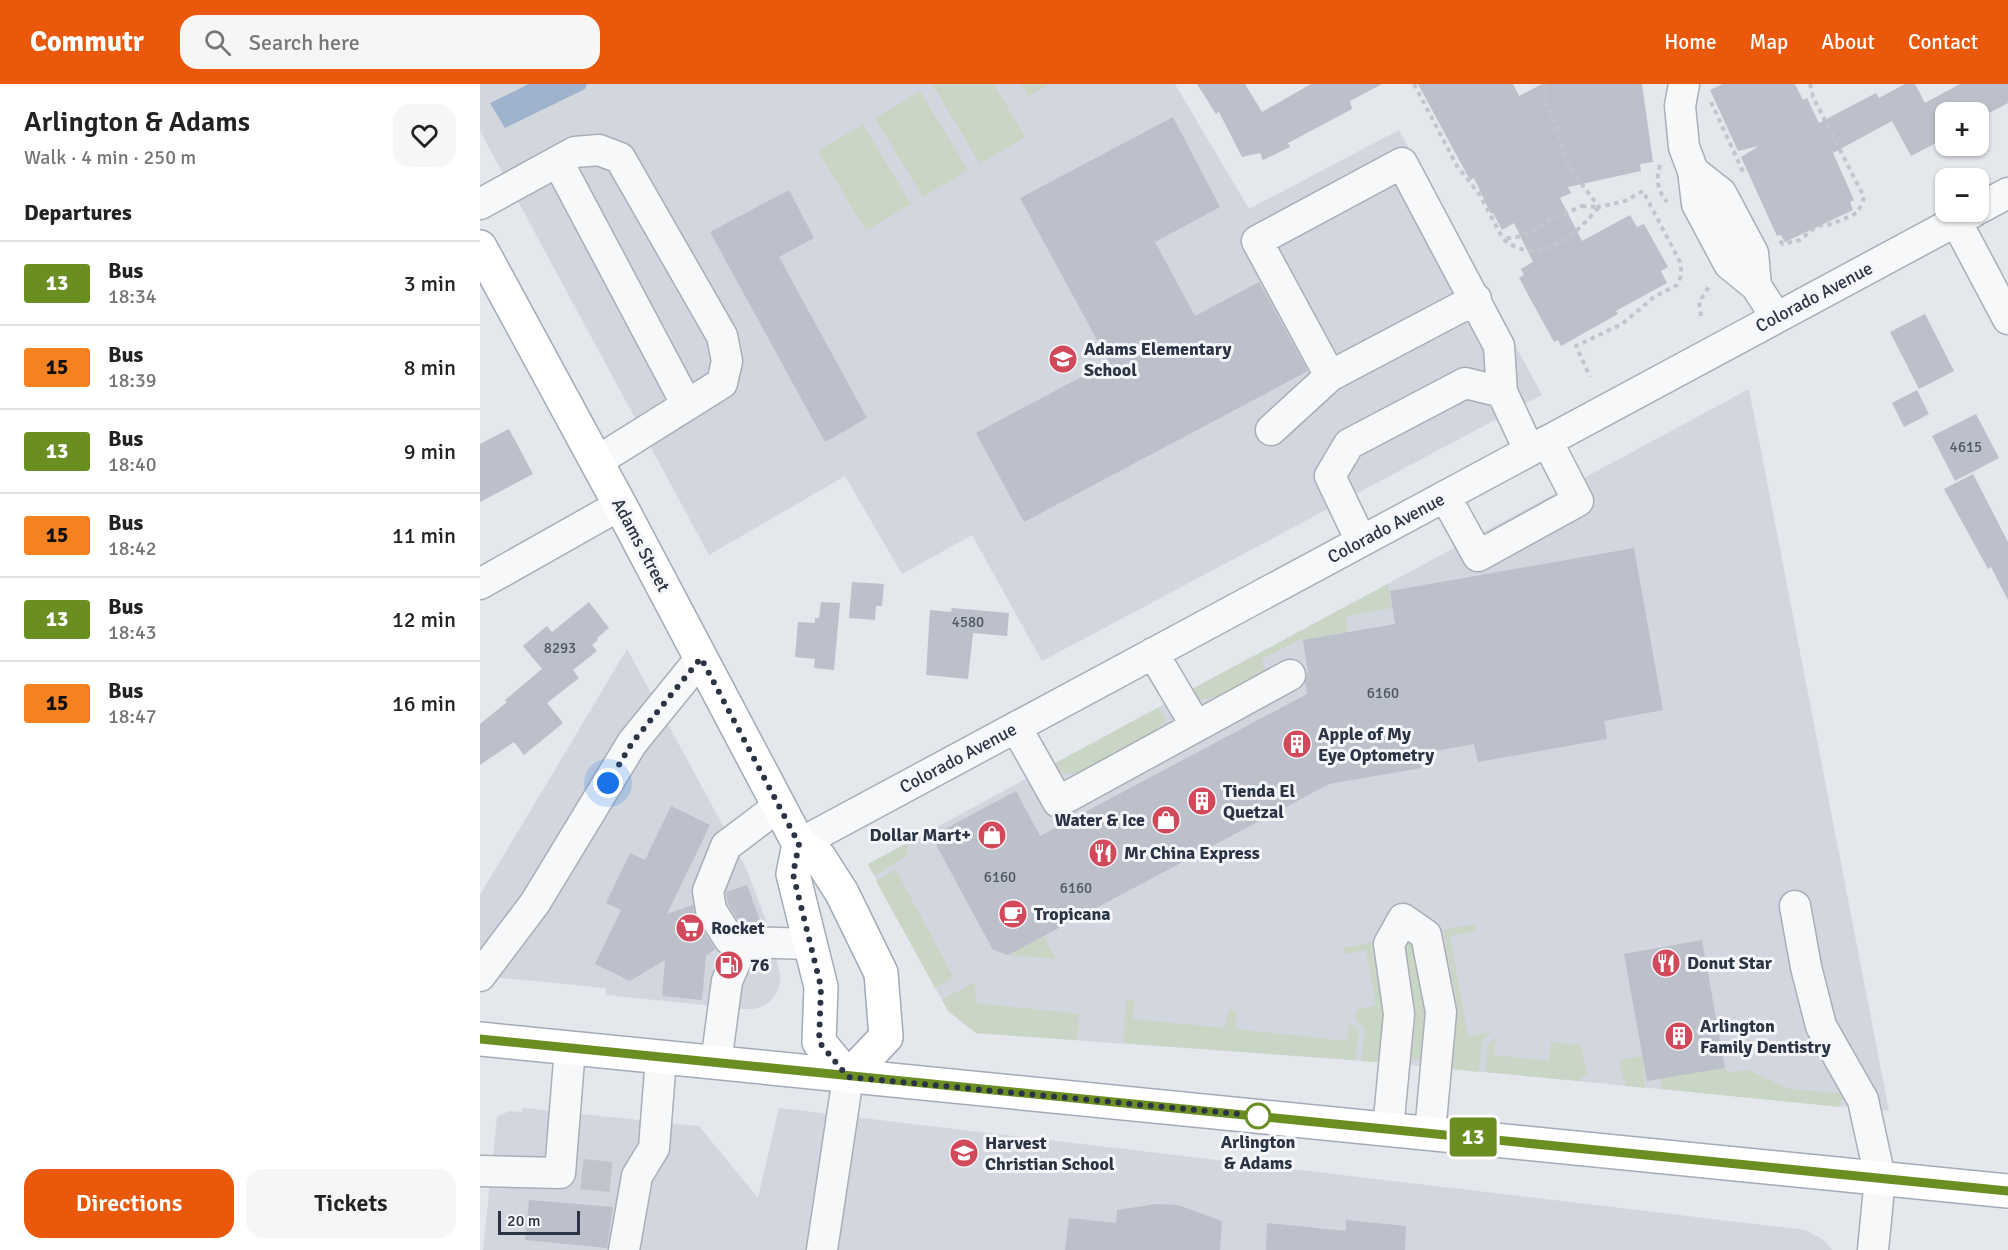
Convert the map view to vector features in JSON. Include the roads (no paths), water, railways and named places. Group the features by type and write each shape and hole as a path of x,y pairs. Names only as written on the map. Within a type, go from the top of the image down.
{"main road":[{"name":"Adams Street","path":"480,247 620,505 799,844 819,857 837,884 881,973 886,1037 848,1077"},
{"path":"799,844 793,874 821,987 819,1042 848,1077"},
{"path":"480,1039 2008,1191"}],"street":[{"path":"1696,89 1680,106 1697,204 1729,264 1756,286 1776,317"},
{"path":"480,204 575,152 599,150 620,158 722,336 727,361 723,383 597,462"},
{"path":"558,162 687,405"},
{"path":"1330,376 1257,241 1402,163 1499,346 1502,392 1578,501 1478,556 1445,496"},
{"name":"Colorado Avenue","path":"1989,203 2008,193"},
{"name":"Colorado Avenue","path":"799,844 1954,222"},
{"path":"1972,222 2008,319"},
{"path":"1271,430 1330,376 1476,299"},
{"path":"1361,541 1330,476 1349,444 1465,383 1502,392"},
{"path":"480,584 620,505"},
{"path":"1153,653 1196,726"},
{"path":"480,976 535,903 632,743 701,658"},
{"path":"1016,727 1058,802 1290,675"},
{"path":"779,806 726,846 708,891 711,910 729,939 744,942 809,944"},
{"path":"1795,906 1806,966 1821,1026 1863,1100 1880,1178 1873,1250"},
{"path":"1388,1129 1399,1014 1389,944 1403,919 1426,935 1441,1012 1430,1133"},
{"path":"716,1063 727,981 744,942"},
{"path":"570,1048 598,1175 624,1250"},
{"path":"480,1171 598,1175 654,1148 661,1058"},
{"path":"822,1250 848,1077"}],"water":[{"path":"529,84 587,84 585,89 505,128 490,103"}],"tunnel":[{"path":"582,1174 611,1177"}],"place":[{"name":"Adams Elementary School","path":"1063,359"},
{"name":"Apple of My Eye Optometry","path":"1297,744"},
{"name":"Tienda El Quetzal","path":"1202,801"},
{"name":"Water & Ice","path":"1166,820"},
{"name":"Dollar Mart+","path":"992,835"},
{"name":"Mr China Express","path":"1103,853"},
{"name":"Tropicana","path":"1013,914"},
{"name":"Rocket","path":"690,928"},
{"name":"Donut Star","path":"1666,963"},
{"name":"76","path":"729,965"},
{"name":"Arlington Family Dentistry","path":"1679,1036"},
{"name":"Arlington & Adams","path":"1258,1116"},
{"name":"Harvest Christian School","path":"964,1153"}]}
